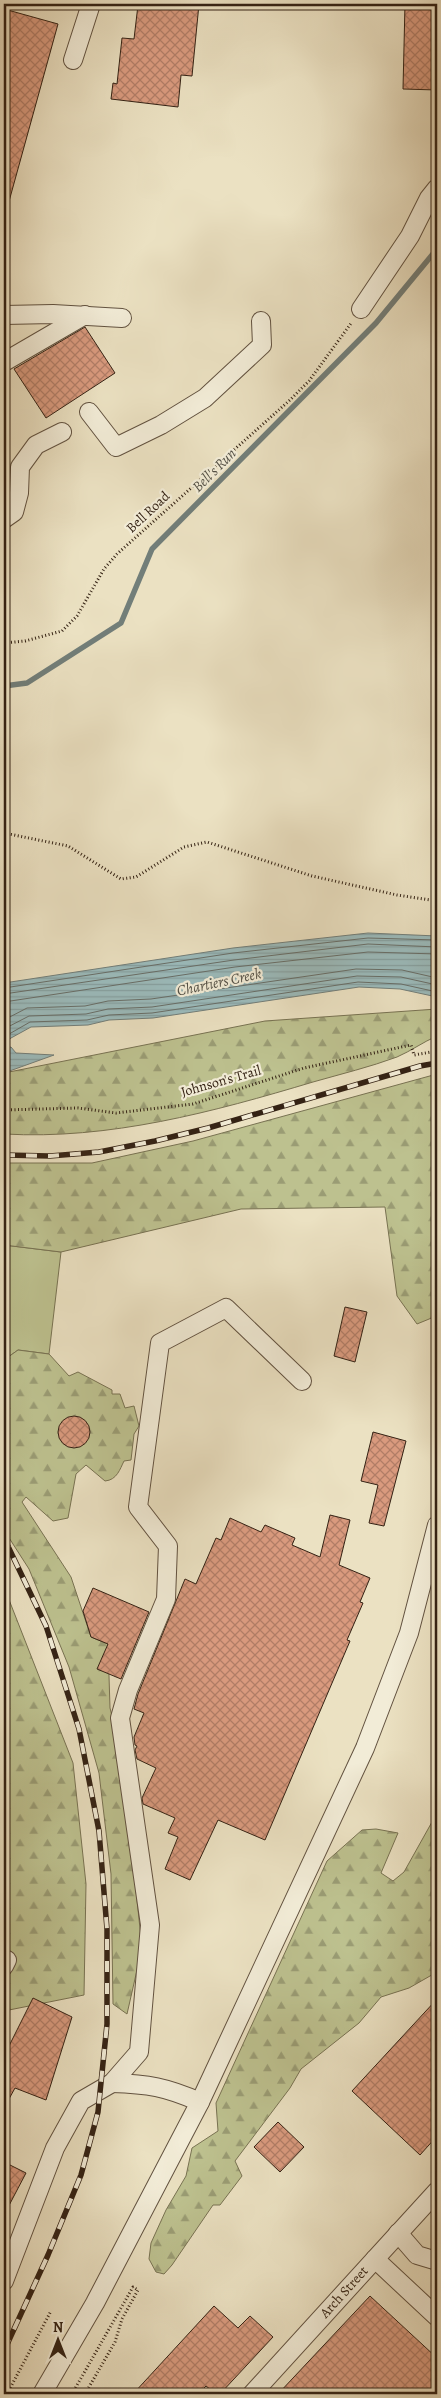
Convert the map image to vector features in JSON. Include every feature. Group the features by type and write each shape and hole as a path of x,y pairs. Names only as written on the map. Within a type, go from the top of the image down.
{"street":[{"path":"73,60 92,4"},
{"path":"361,309 410,236 437,188"},
{"path":"4,315 85,315 122,318"},
{"path":"4,362 85,315"},
{"path":"89,412 116,447 161,425 205,398 262,345 261,320"},
{"path":"4,519 14,512 19,493 20,467 36,445 62,432"},
{"path":"4,2282 55,2148 81,2101 112,2083 139,2052 150,1925 120,1718 128,1690 166,1599 168,1546 138,1507 160,1343 226,1308 302,1381"},
{"path":"42,2394 95,2303 200,2102 365,1748 409,1633 437,1524"},
{"path":"112,2083 148,2084 172,2090 200,2102"},
{"name":"Arch Street","path":"252,2394 437,2191"},
{"path":"398,2234 417,2255 437,2261"},
{"path":"375,2258 437,2317"}],"path":[{"name":"Bell Road","path":"4,643 25,641 62,631 77,616 104,569 117,554 309,381 361,309"},
{"path":"4,833 68,846 121,879 136,877 184,847 207,842 312,876 397,895 437,901"},
{"name":"Johnson's Trail","path":"4,1110 78,1108 116,1113 193,1104 304,1068 410,1045 414,1055 437,1051"},
{"path":"72,2394 133,2287 138,2290 122,2319 115,2342 85,2394"},
{"path":"7,2394 51,2311"}],"green space":[{"path":"437,1009 437,1036 397,1057 376,1064 237,1104 160,1122 83,1133 4,1134 4,1073 265,1021"},
{"path":"437,1074 437,1304 434,1317 417,1324 397,1296 385,1207 241,1209 61,1252 4,1245 4,1163 92,1163 193,1141"},
{"path":"4,1245 61,1252 49,1354 18,1350 4,1360"},
{"path":"18,1350 49,1354 69,1376 78,1372 112,1390 112,1394 120,1394 125,1408 134,1406 139,1426 134,1434 131,1460 124,1461 118,1474 112,1479 105,1481 86,1465 76,1474 68,1518 53,1521 26,1497 22,1502 71,1577 91,1637 108,1644 110,1708 122,1755 142,1948 127,2014 113,2004 111,1874 99,1773 69,1667 29,1569 4,1530 4,1360"},
{"path":"4,1587 73,1763 86,1884 84,1995 4,2011"},
{"path":"437,1813 437,1972 409,1988 381,1997 359,2023 301,2069 290,2088 235,2161 242,2176 220,2205 213,2205 164,2274 156,2272 149,2259 151,2243 166,2210 186,2176 192,2148 218,2131 216,2103 327,1861 362,1830 376,1829 398,1833 381,1873 393,1881 404,1872"}],"water":[{"name":"Chartiers Creek","path":"368,933 437,936 437,997 400,989 359,987 153,1018 109,1020 88,1025 31,1027 4,1044 4,983 233,948"},
{"path":"11,1047 16,1053 54,1055 4,1073 4,1048"}],"building":[{"path":"199,4 192,76 181,75 178,107 111,99 113,83 117,84 122,38 134,39 138,5"},
{"path":"405,4 437,4 437,90 403,89"},
{"path":"4,9 58,24 8,205 4,204"},
{"path":"85,327 115,373 46,418 14,369"},
{"path":"345,1307 367,1312 355,1362 334,1356"},
{"path":"74,1416 86,1420 90,1432 86,1444 74,1448 62,1444 58,1432 62,1420"},
{"path":"373,1432 406,1441 384,1526 369,1523 378,1485 361,1481"},
{"path":"330,1515 350,1520 339,1565 370,1578 360,1602 363,1603 347,1640 350,1641 265,1840 218,1820 190,1880 165,1869 178,1837 168,1833 175,1818 143,1804 142,1798 156,1768 137,1759 135,1750 137,1746 135,1745 134,1737 144,1713 134,1709 138,1694 185,1579 196,1584 216,1538 221,1540 230,1518 261,1532 265,1525 295,1538 292,1545 320,1557"},
{"path":"93,1588 149,1612 121,1679 97,1669 108,1644 91,1637 83,1611"},
{"path":"33,1998 72,2017 46,2100 15,2088 4,2108 4,2056"},
{"path":"437,1999 437,2136 420,2155 352,2091"},
{"path":"278,2122 304,2147 280,2172 254,2147"},
{"path":"4,2162 26,2173 4,2215"},
{"path":"370,2296 437,2358 437,2394 278,2394"},
{"path":"214,2306 238,2328 250,2316 273,2337 220,2394 216,2394 206,2386 198,2394 133,2394"}],"waterway":[{"name":"Bell's Run","path":"4,686 27,683 121,623 152,549 376,323 437,249"}],"railway":[{"path":"4,1155 50,1156 99,1152 155,1141 208,1128 420,1066 437,1063"},
{"path":"4,1538 46,1626 79,1729 99,1831 107,1929 107,2024 98,2112 81,2175 48,2255 4,2351"}]}
